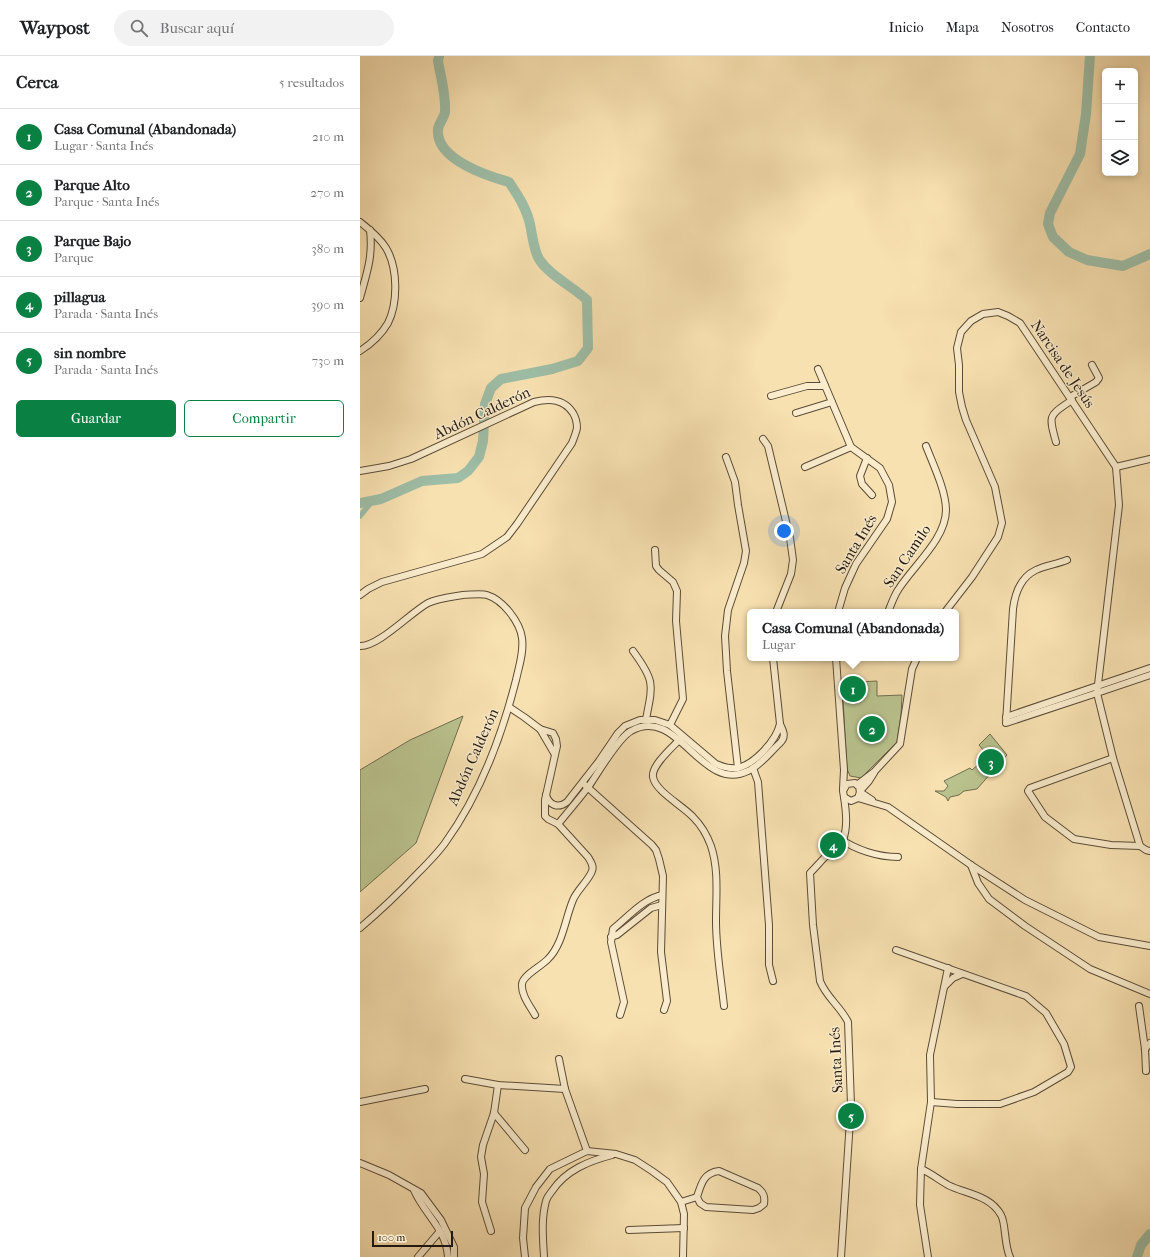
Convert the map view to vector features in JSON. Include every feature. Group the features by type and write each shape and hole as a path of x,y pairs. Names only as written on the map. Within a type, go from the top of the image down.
{"street":[{"path":"360,222 386,247 392,259 395,298 388,322 383,331 360,352"},
{"path":"360,298 370,262 372,246 370,230"},
{"name":"Narcisa de Jesús","path":"947,609 972,576 998,537 1002,523 995,487 966,420 959,392 957,348 962,332 971,321 983,314 998,312 1020,323 1116,467 1119,505 1097,694"},
{"path":"1056,442 1051,422 1053,413 1071,398 1096,382 1099,378 1092,365"},
{"path":"805,466 851,447 818,369"},
{"path":"771,396 807,386 825,386"},
{"name":"Abdón Calderón","path":"360,471 389,466 411,459 534,402 546,399 556,400 565,404 571,410 577,422 577,429 572,443 517,524 507,536 495,546 482,554 382,582 360,595"},
{"path":"796,414 832,402"},
{"path":"763,439 768,446 790,538 793,560 791,574 777,609"},
{"name":"San Camilo","path":"889,609 897,590 935,542 944,523 946,510 944,495 926,446"},
{"name":"Santa Inés","path":"839,609 845,588 856,564 888,519 892,502 889,485 880,468 851,447"},
{"path":"726,457 735,482 746,556 730,605 725,636 727,671 738,768"},
{"path":"867,458 860,476 862,484 872,495"},
{"path":"1116,467 1150,459"},
{"path":"655,550 656,566 673,582 677,591 676,620 682,699 670,725"},
{"path":"1006,720 1013,609 1019,585 1027,576 1036,570 1056,565 1067,560"},
{"name":"Abdón Calderón","path":"360,646 373,644 411,614 429,603 449,597 487,595 504,605 512,615 522,638 522,655 509,707 492,754 473,796 451,834 435,856 397,895 360,928"},
{"path":"633,651 643,665 651,682 652,691 646,719"},
{"path":"546,795 548,801 553,805 559,806 567,802 621,729 631,723 646,719 655,720 670,725 713,770 732,775 741,774 753,768 783,740 784,734 780,724 773,661"},
{"path":"836,661 844,770 843,789 846,813 842,837 858,848 884,857 898,857"},
{"path":"843,789 849,783 856,784 874,772 900,744 912,669 916,661"},
{"path":"1006,720 1150,668"},
{"path":"1006,720 1097,694 1150,675"},
{"path":"1097,694 1140,846"},
{"path":"509,707 540,729 553,734 556,739 557,746 554,753 546,795 545,816 558,824 591,862 592,872 573,899 555,951 548,960 523,980 523,992 535,1015"},
{"path":"558,824 588,787 622,739 632,730 646,726 654,726 681,738 716,764 728,768 738,768 751,761 761,753 776,737 780,724"},
{"path":"681,738 657,765 653,773 653,778 657,786 693,817 701,826 707,837 715,859 717,946 724,1006"},
{"path":"1114,758 1030,788 1028,791 1045,817 1074,839 1111,845 1140,846 1150,851"},
{"path":"753,768 758,782 769,925 769,964 773,981"},
{"path":"844,770 856,784 858,795"},
{"path":"846,813 874,772"},
{"path":"583,782 656,850 662,866 661,952 667,1001 664,1010"},
{"path":"844,797 848,800 858,795 888,808 1024,900 1099,937 1150,946"},
{"name":"Santa Inés","path":"841,1257 851,1105 848,1022 845,1014 823,988 820,981 813,925 810,874 829,853 834,852 842,837"},
{"path":"971,865 978,883 989,899 1025,926 1090,969 1150,994"},
{"path":"620,1015 624,1002 611,937 613,929 646,901 655,896 662,895"},
{"path":"611,937 617,935 651,908 662,905"},
{"path":"896,950 1026,996 1046,1013 1064,1044 1071,1067 1070,1070 1034,1092 1000,1104 957,1104 931,1102"},
{"path":"928,1257 920,1205 921,1169 931,1102 930,1055 948,968"},
{"path":"944,988 953,978 962,974"},
{"path":"1139,1006 1145,1049 1146,1071"},
{"path":"1145,1049 1150,1043"},
{"path":"559,1058 565,1089 587,1151"},
{"path":"465,1079 498,1085 565,1089"},
{"path":"491,1231 482,1202 484,1174 481,1157 483,1145 494,1113 498,1085"},
{"path":"360,1102 425,1089"},
{"path":"494,1113 525,1150"},
{"path":"525,1257 523,1238 525,1208 536,1187 550,1169 587,1151 616,1154 635,1160 667,1182 681,1202 684,1214 683,1257"},
{"path":"544,1257 543,1216 546,1200 558,1182 576,1168 588,1162 616,1154"},
{"path":"360,1163 389,1175 421,1193 441,1220 454,1247 454,1257"},
{"path":"921,1169 948,1185 980,1196 992,1205 1002,1215 1006,1244 1010,1257"},
{"path":"719,1171 758,1188 763,1192 765,1198 764,1204 760,1208 753,1210 706,1207 696,1198 703,1179 707,1175 719,1171"},
{"path":"414,1190 416,1196 436,1223 448,1249 448,1257"},
{"path":"681,1202 696,1198"},
{"path":"629,1230 684,1228"},
{"path":"418,1257 440,1232"}],"green space":[{"path":"877,681 877,696 902,695 897,742 861,778 850,776 847,769 843,700 858,697 858,682"},
{"path":"463,716 416,843 360,892 360,770 410,740"},
{"path":"990,734 1007,755 977,789 964,791 959,795 950,797 948,801 946,797 935,791 944,791 948,786 944,781 970,768 972,770 988,756 979,745"}],"waterway":[{"path":"360,503 381,499 422,481 458,478 468,471 479,457 483,441 485,404 491,388 501,379 552,369 578,361 588,348 587,300 549,271 539,259 535,250 527,215 509,182 477,171 464,164 445,149 439,140 438,129 445,112 444,93 438,61 439,56"},
{"path":"1090,56 1086,114 1080,154 1050,213 1048,224 1053,237 1069,252 1087,260 1123,266 1150,254"},
{"path":"360,516 373,500"},
{"path":"1137,1257 1141,1245 1150,1234"}],"place":[{"name":"Casa Comunal (Abandonada)","path":"853,689"},
{"name":"Parque Alto","path":"872,729"},
{"name":"Parque Bajo","path":"991,762"},
{"name":"pillagua","path":"833,845"},
{"name":"sin nombre","path":"851,1116"}]}
